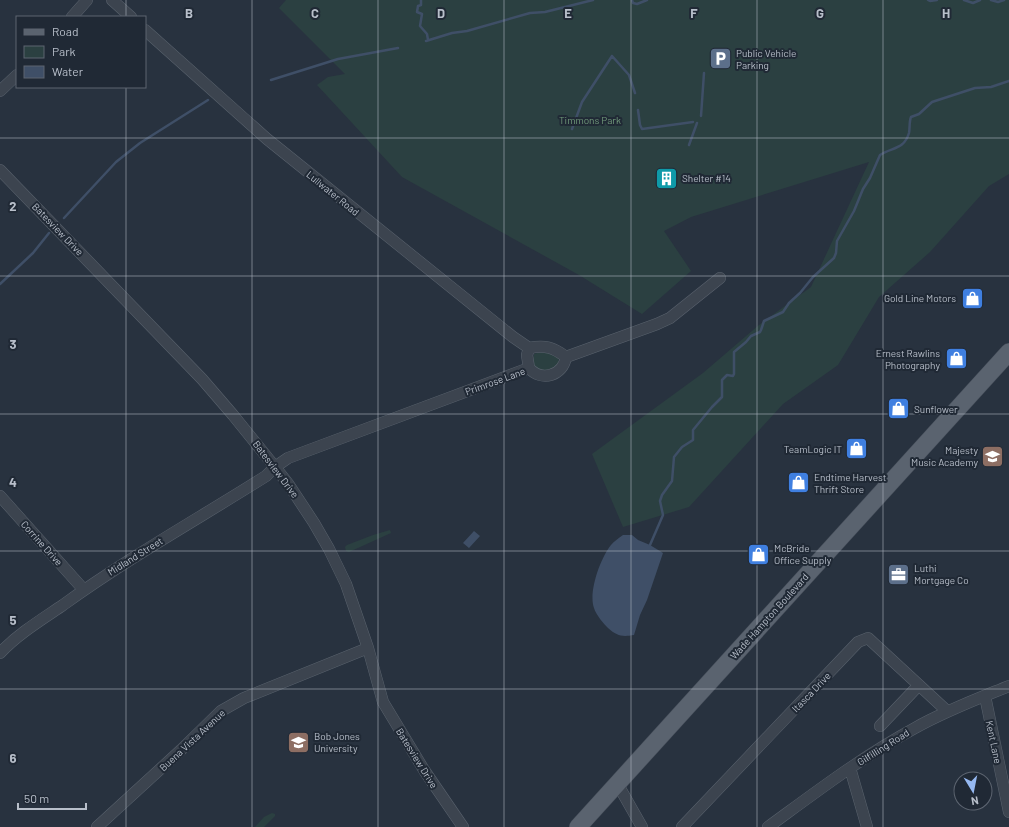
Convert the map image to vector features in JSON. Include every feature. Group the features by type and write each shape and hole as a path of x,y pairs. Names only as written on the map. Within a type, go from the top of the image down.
{"main road":[{"name":"Wade Hampton Boulevard","path":"578,827 1009,352"}],"street":[{"path":"73,16 88,0"},
{"path":"112,0 130,16"},
{"name":"Lullwater Road","path":"146,31 272,144 513,337 529,348"},
{"path":"0,91 16,76"},
{"name":"Batesview Drive","path":"0,170 202,379 289,485 329,549 346,584 368,648 383,702 424,770 463,827"},
{"path":"529,368 527,355 529,348 540,346 556,349 566,357 657,324 670,318 720,278"},
{"name":"Primrose Lane","path":"275,467 288,458 529,368 532,372 540,376 553,374 564,365 566,357"},
{"name":"Midland Street","path":"0,653 20,635 84,590 127,561 266,476 275,467"},
{"name":"Corrine Drive","path":"0,496 84,590"},
{"name":"Itasca Drive","path":"682,827 858,642 868,638 947,711"},
{"name":"Buena Vista Avenue","path":"97,827 221,712 244,698 368,648"},
{"path":"880,726 919,685"},
{"name":"Gilfilling Road","path":"768,827 833,779 892,741 947,711 1009,686"},
{"name":"Kent Lane","path":"985,696 1009,812"},
{"path":"850,768 867,827"},
{"path":"617,783 642,827"}],"green space":[{"name":"Timmons Park","path":"286,0 1009,0 1009,174 989,186 930,252 879,297 838,365 783,404 689,507 623,527 592,454 703,373 759,325 811,287 869,162 691,217 664,231 691,271 642,314 579,275 402,177 317,85 328,77 345,74 279,8"},
{"path":"543,351 558,356 559,363 549,372 537,370 533,364 534,354"},
{"path":"390,530 391,533 349,552 346,551 345,547 347,545"},
{"path":"272,813 275,814 275,816 264,827 255,827 264,817"}],"water":[{"path":"474,531 480,536 469,548 463,543"},
{"path":"623,535 632,535 638,540 663,553 634,635 626,636 611,631 606,626 596,614 593,601 596,575 603,558 612,544"}],"waterway":[{"path":"421,0 421,5 418,6 417,12 422,14 420,26 427,34 428,40"},
{"path":"426,41 530,13 545,12 593,0"},
{"path":"632,0 633,3 637,4 647,0"},
{"path":"928,0 937,0"},
{"path":"964,0 973,3 980,0"},
{"path":"991,0 998,2 1004,0"},
{"path":"271,80 338,59 398,48"},
{"path":"612,56 629,75 635,93"},
{"path":"572,129 582,102 612,56"},
{"path":"701,116 704,73"},
{"path":"650,545 663,515 660,501 662,495 672,481 674,457 682,447 693,440 693,430 722,397 722,380 727,375 733,376 734,374 734,352 751,336 760,332 764,321 783,312 789,303 800,293 813,277 834,258 837,241 854,211 880,155 901,145 904,142 909,133 911,117 919,114 932,102 975,88 991,87 1009,81"},
{"path":"64,218 116,162 140,143 208,100"},
{"path":"638,110 642,129 693,122"},
{"path":"689,145 697,123"},
{"path":"0,284 33,253 49,233"}],"place":[{"name":"Public Vehicle Parking","path":"721,59"},
{"name":"Shelter #14","path":"666,178"},
{"name":"Gold Line Motors","path":"972,298"},
{"name":"Ernest Rawlins Photography","path":"956,359"},
{"name":"Sunflower","path":"899,409"},
{"name":"TeamLogic IT","path":"857,449"},
{"name":"Majesty Music Academy","path":"993,456"},
{"name":"Endtime Harvest Thrift Store","path":"798,483"},
{"name":"McBride Office Supply","path":"759,554"},
{"name":"Luthi Mortgage Co","path":"898,574"},
{"name":"Bob Jones University","path":"299,742"}]}
